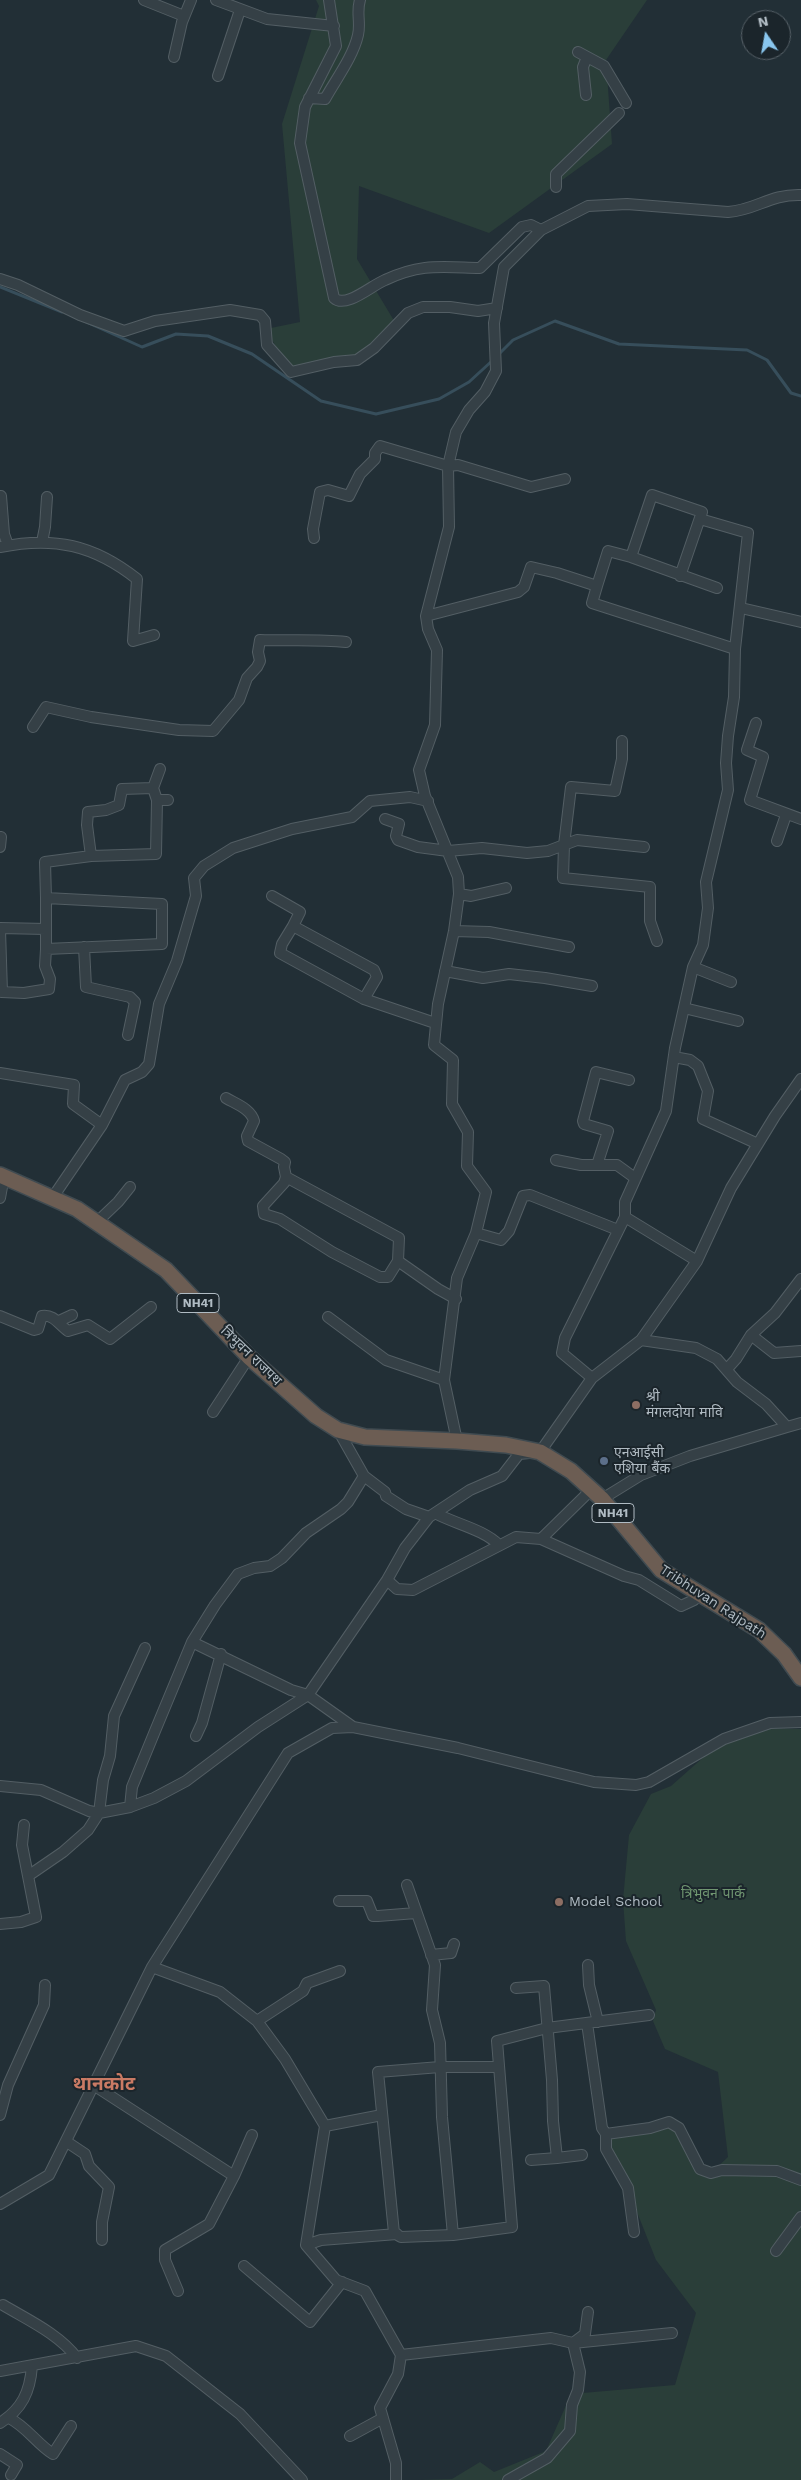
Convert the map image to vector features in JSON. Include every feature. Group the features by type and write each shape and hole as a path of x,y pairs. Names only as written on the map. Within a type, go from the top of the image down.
{"highway":[{"name":"त्रिभुवन राजपथ","path":"2,1175 53,1197 97,1222 166,1270 249,1357 316,1416 338,1430 351,1435 385,1440"},
{"name":"Tribhuvan Rajpath","path":"385,1440 457,1440 506,1445 540,1452 571,1471 597,1494 661,1570 759,1630 784,1654 801,1678"}],"street":[{"path":"144,0 184,16"},
{"path":"174,57 184,16 191,0"},
{"path":"216,0 267,19 334,26"},
{"path":"329,0 336,46 309,98 303,118 300,143 332,292 336,301 346,302 377,283 406,270 426,267 480,268 522,227 531,225 542,230"},
{"path":"309,98 325,99 349,57 358,36 357,10 360,0"},
{"path":"218,76 240,10"},
{"path":"586,95 582,55 607,69 618,93 626,103"},
{"path":"556,186 556,174 619,113"},
{"path":"457,1440 444,1380 456,1299 457,1278 476,1233 486,1192 467,1166 468,1132 452,1104 453,1060 434,1045 435,1023 454,930 459,894 458,877 425,796 419,770 435,725 437,650 428,629 426,616 450,527 448,466 456,432 469,410 485,392 498,364 494,344 497,308 504,267 542,230 588,206 628,204 728,212 743,211 774,197 801,195"},
{"path":"0,279 18,285 80,315 124,330 155,322 230,310 260,314 266,321 267,345 291,372 334,362 357,360 374,348 408,313 423,308 450,307 478,311 497,308"},
{"path":"314,538 313,530 320,492 328,490 349,496 360,474 374,460 375,453 380,446 448,466 458,465 531,487 565,479"},
{"path":"631,557 652,495 702,512 680,576"},
{"path":"0,496 4,546 42,542 68,543 91,551 137,579 133,641 154,635"},
{"path":"42,542 45,528 46,497"},
{"path":"592,1378 562,1353 565,1338 625,1217 625,1202 666,1111 674,1057 693,967 703,945 708,908 706,882 728,790 726,763 734,697 735,649 748,533 700,519"},
{"path":"717,588 631,557 608,551 592,603 735,649"},
{"path":"426,616 518,592 524,587 531,568 557,573 597,586"},
{"path":"741,608 801,622"},
{"path":"33,727 46,707 91,717 179,730 213,731 239,700 247,678 257,667 260,661 258,652 260,640 285,642 315,639 346,642"},
{"path":"756,723 747,750 763,757 750,800 801,819"},
{"path":"622,741 622,759 615,791 571,787 564,845 563,878 650,887 650,920 657,941"},
{"path":"46,929 0,929 1,992 24,993 50,989 50,979 45,966 46,949 46,929 46,898 45,862 91,856 156,854 157,800 153,788 160,769"},
{"path":"91,856 87,830 88,812 106,810 119,805 122,789 153,788"},
{"path":"53,1197 102,1125 125,1080 142,1072 149,1064 158,1004 177,961 196,896 194,878 204,866 233,848 284,831 352,818 370,801 410,797 428,801"},
{"path":"157,800 168,800"},
{"path":"777,840 786,815"},
{"path":"385,819 399,824 396,836 398,840 418,847 448,850 482,848 527,853 548,851 577,840 644,847"},
{"path":"459,894 470,896 506,888"},
{"path":"272,896 300,912 282,944 280,953 364,999 435,1023"},
{"path":"46,898 162,904 162,944 46,949"},
{"path":"293,926 374,970 377,977 364,999"},
{"path":"454,930 489,932 569,947"},
{"path":"84,947 86,987 130,997 135,1002 128,1035"},
{"path":"693,967 731,982"},
{"path":"445,971 483,978 509,974 592,986"},
{"path":"684,1008 738,1021"},
{"path":"674,1057 690,1060 698,1066 708,1091 703,1119 758,1144"},
{"path":"597,1165 608,1132 584,1124 583,1121 596,1072 629,1080"},
{"path":"0,1074 74,1085 73,1104 102,1125"},
{"path":"0,1786 41,1790 89,1812 99,1813 130,1806 154,1798 186,1781 258,1727 308,1695 388,1580 405,1548 432,1515 470,1490 502,1476 519,1454 540,1452 592,1378 641,1340 696,1261 731,1188 800,1082"},
{"path":"226,1098 249,1111 253,1116 254,1121 247,1136 248,1141 285,1162 286,1177 284,1183 263,1206 264,1214 280,1219 332,1252 380,1277 388,1277 398,1261 399,1238 286,1177"},
{"path":"556,1160 581,1165 617,1165 635,1178"},
{"path":"0,1198 2,1175"},
{"path":"97,1222 118,1202 130,1187"},
{"path":"476,1233 501,1240 509,1231 523,1196 530,1195 618,1230"},
{"path":"625,1217 651,1230 696,1261"},
{"path":"398,1261 456,1299"},
{"path":"727,1369 736,1359 750,1335 775,1313 801,1279"},
{"path":"0,1316 34,1330 38,1329 44,1315 59,1321 68,1331 88,1325 94,1327 110,1339 151,1307"},
{"path":"59,1321 72,1316"},
{"path":"328,1317 386,1360 444,1380"},
{"path":"750,1335 774,1353 801,1351"},
{"path":"641,1340 696,1348 717,1359 737,1382 796,1426"},
{"path":"214,1412 249,1357"},
{"path":"541,1539 597,1494 641,1474 682,1459 796,1426"},
{"path":"338,1430 364,1476 406,1510 432,1515 490,1536 499,1546"},
{"path":"130,1806 132,1787 192,1642 214,1605 238,1574 254,1568 270,1566 282,1558 306,1533 348,1502 364,1476"},
{"path":"388,1580 397,1589 413,1590 516,1538 541,1539 624,1576 639,1580 681,1606 694,1600 701,1593"},
{"path":"192,1642 221,1654 291,1690 308,1695 353,1727"},
{"path":"28,1876 63,1852 88,1830 99,1813 103,1780 110,1756 114,1716 145,1648"},
{"path":"196,1736 202,1723 221,1654"},
{"path":"0,2204 49,2175 95,2086 152,1967 288,1753 332,1728 353,1727 458,1748 594,1782 636,1785 649,1782 724,1739 770,1723 801,1722"},
{"path":"0,1924 21,1922 36,1916 22,1845 24,1825"},
{"path":"407,1885 435,1964 432,2010 440,2043 440,2067 453,2235"},
{"path":"339,1901 367,1901 373,1916 416,1913"},
{"path":"431,1955 451,1953 454,1944"},
{"path":"588,1965 589,1985 598,2022"},
{"path":"152,1967 220,1992 257,2021 285,2059 325,2126 306,2245 336,2280 365,2291 401,2355 398,2374 380,2408 396,2463 396,2480"},
{"path":"257,2021 303,1991 307,1983 340,1971"},
{"path":"0,2115 12,2077 44,2005 45,1985"},
{"path":"516,1988 544,1986 552,2080 552,2122 557,2158"},
{"path":"498,2067 440,2067 378,2072 394,2233 401,2237 453,2235 512,2227 497,2042 547,2028 649,2015"},
{"path":"587,2023 601,2122 606,2134 606,2149 628,2188 634,2232"},
{"path":"95,2086 234,2176"},
{"path":"325,2126 382,2115"},
{"path":"606,2134 650,2128 669,2122 680,2128 700,2169 711,2173 722,2170 777,2171 801,2180"},
{"path":"178,2291 165,2260 165,2250 209,2224 234,2176 252,2135"},
{"path":"67,2142 85,2154 89,2166 109,2187 102,2240"},
{"path":"531,2160 582,2155"},
{"path":"776,2251 801,2217"},
{"path":"306,2245 321,2240 397,2234"},
{"path":"244,2266 310,2322 342,2282"},
{"path":"3,2305 40,2325 52,2337 68,2347 77,2358"},
{"path":"574,2343 585,2334 588,2312"},
{"path":"401,2355 551,2338 574,2343 672,2333"},
{"path":"508,2480 547,2458 570,2431 572,2405 578,2390 580,2372 574,2343"},
{"path":"0,2371 136,2346 166,2356 240,2414 302,2480"},
{"path":"0,2423 14,2415 30,2385 32,2366"},
{"path":"9,2418 23,2425 43,2448 53,2454 71,2426"},
{"path":"350,2436 383,2418"},
{"path":"0,2454 17,2465 10,2475"}],"green space":[{"path":"316,0 647,0 606,60 612,144 489,233 359,186 357,259 396,324 357,360 289,370 266,329 300,322 282,124 319,6"},
{"name":"त्रिभुवन पार्क","path":"755,1728 801,1729 801,2480 421,2480 452,2479 480,2462 494,2472 546,2451 571,2394 675,2385 696,2313 656,2260 606,2134 669,2122 711,2173 728,2157 718,2072 665,2049 653,2021 656,2010 626,1941 623,1900 629,1835 651,1794 671,1786 723,1740"}],"waterway":[{"path":"0,287 62,312"},
{"path":"84,321 142,347 176,334 208,336 252,354 321,401 376,414 439,399 469,382 493,360"},
{"path":"499,354 513,340 555,321 619,344 747,350 767,360 791,393 801,396"}],"place":[{"name":"श्री मंगलदोया मावि","path":"636,1405"},
{"name":"एनआईसी एशिया बैंक","path":"604,1461"},
{"name":"Model School","path":"559,1902"}],"district":[{"name":"थानकोट","path":"104,2084"}]}
